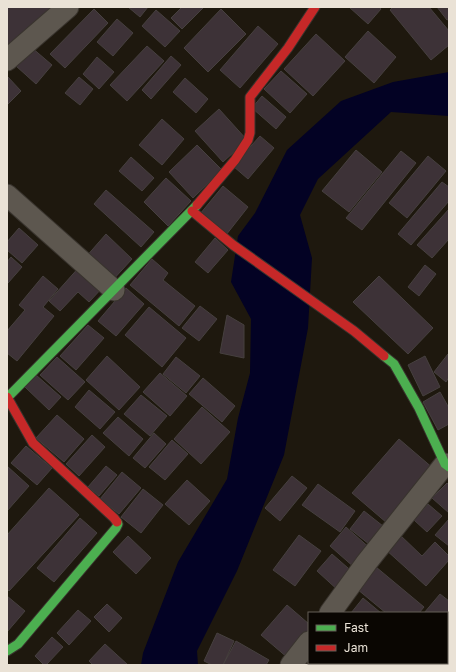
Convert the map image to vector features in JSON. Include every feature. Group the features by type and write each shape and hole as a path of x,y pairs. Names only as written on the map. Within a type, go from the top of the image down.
{"street":[{"path":"7,60 68,7"},
{"path":"7,651 18,644 118,524 114,518 33,443 7,397 192,211 235,160 248,140 250,133 250,97 288,48 315,7"},
{"path":"7,195 114,290"},
{"path":"192,211 233,245 354,331 394,364 419,408 447,466 367,562 331,612"},
{"path":"291,665 308,643"}],"water":[{"path":"449,72 449,116 391,112 318,179 300,215 312,258 308,328 284,455 237,571 197,651 198,665 141,665 143,653 178,562 227,479 238,418 250,373 251,319 231,282 238,236 255,213 287,150 341,101 393,82"}],"building":[{"path":"7,7 57,7 7,52"},
{"path":"128,7 148,7 140,17"},
{"path":"182,7 204,7 182,29 171,18"},
{"path":"349,7 379,7 381,9 368,24"},
{"path":"393,7 429,7 449,31 449,45 431,60 390,10"},
{"path":"437,7 449,7 449,19 447,20"},
{"path":"94,9 108,23 65,68 50,54"},
{"path":"221,9 246,34 208,72 184,48"},
{"path":"156,10 180,31 165,47 142,26"},
{"path":"117,19 133,33 113,56 97,42"},
{"path":"258,26 278,44 240,88 220,70"},
{"path":"368,31 396,57 374,83 345,57"},
{"path":"316,34 345,61 313,96 284,69"},
{"path":"147,46 164,61 127,101 110,85"},
{"path":"31,47 52,65 36,84 16,66"},
{"path":"171,56 181,65 151,99 142,90"},
{"path":"97,57 114,72 99,89 83,74"},
{"path":"281,71 307,94 290,113 264,89"},
{"path":"7,76 21,91 7,105"},
{"path":"79,77 93,89 80,105 65,93"},
{"path":"185,78 208,99 196,113 173,92"},
{"path":"262,96 286,117 276,129 252,108"},
{"path":"219,109 247,140 223,162 195,131"},
{"path":"162,119 184,139 162,165 139,145"},
{"path":"260,136 274,148 248,179 233,166"},
{"path":"197,145 222,170 193,198 169,172"},
{"path":"356,150 382,172 349,212 322,191"},
{"path":"401,151 416,163 362,230 346,218"},
{"path":"428,156 446,171 407,218 389,203"},
{"path":"131,157 154,178 142,191 119,171"},
{"path":"166,178 191,201 168,226 144,202"},
{"path":"442,182 449,187 449,201 411,245 398,234"},
{"path":"223,186 248,207 226,235 200,214"},
{"path":"106,190 154,232 141,247 94,204"},
{"path":"449,209 449,239 432,258 417,245"},
{"path":"19,228 38,245 22,263 7,250 7,242"},
{"path":"106,234 132,259 111,282 85,258"},
{"path":"215,238 228,250 208,273 195,262"},
{"path":"11,257 22,267 8,283 7,262"},
{"path":"152,259 168,273 163,280 195,306 179,326 130,285"},
{"path":"81,265 104,286 89,302 78,292 60,311 49,301"},
{"path":"425,265 436,274 419,296 408,287"},
{"path":"43,276 58,289 43,307 54,316 17,361 7,353 7,331 25,310 19,305"},
{"path":"379,276 433,328 408,354 353,302"},
{"path":"126,288 144,304 116,336 98,321"},
{"path":"200,306 217,319 199,341 182,328"},
{"path":"149,307 186,338 162,367 125,335"},
{"path":"227,315 244,325 244,358 220,353"},
{"path":"88,325 104,338 76,370 60,356"},
{"path":"448,354 449,377 446,382 434,372"},
{"path":"107,356 140,387 119,410 86,380"},
{"path":"425,356 440,387 423,396 408,365"},
{"path":"57,357 85,382 68,400 40,375"},
{"path":"176,357 200,376 186,393 163,374"},
{"path":"160,373 187,396 170,416 143,392"},
{"path":"36,375 61,397 49,410 25,387"},
{"path":"203,378 235,406 222,422 189,394"},
{"path":"89,390 115,412 100,429 75,407"},
{"path":"440,392 449,408 449,424 438,430 423,402"},
{"path":"141,395 167,416 150,436 124,414"},
{"path":"202,407 230,432 201,464 174,439"},
{"path":"57,415 84,439 64,462 36,438"},
{"path":"118,417 143,439 129,456 103,433"},
{"path":"154,433 166,444 145,468 133,458"},
{"path":"92,435 105,447 79,476 66,464"},
{"path":"399,439 434,469 387,523 352,493"},
{"path":"172,440 188,454 165,480 149,467"},
{"path":"26,446 52,468 37,485 11,463"},
{"path":"7,466 29,486 7,511"},
{"path":"106,466 117,475 99,496 88,487"},
{"path":"122,472 141,488 119,514 100,499"},
{"path":"292,476 307,488 280,521 265,508"},
{"path":"187,480 210,501 189,525 165,504"},
{"path":"447,483 449,485 449,513 432,498"},
{"path":"318,484 355,511 340,532 302,505"},
{"path":"49,488 79,515 9,591 7,589 7,535"},
{"path":"143,489 163,505 141,533 121,517"},
{"path":"428,504 442,516 427,532 414,520"},
{"path":"364,511 388,530 374,548 350,529"},
{"path":"80,518 97,533 54,582 37,568"},
{"path":"449,519 449,546 435,535"},
{"path":"346,527 372,550 355,568 330,546"},
{"path":"399,534 422,556 435,542 449,556 449,560 426,586 385,549"},
{"path":"299,535 321,551 295,586 273,570"},
{"path":"128,536 151,558 136,574 113,552"},
{"path":"332,554 356,575 340,592 317,571"},
{"path":"376,567 424,607 420,612 385,612 357,589"},
{"path":"440,594 449,601 449,610 447,612 425,612"},
{"path":"7,596 25,611 7,632"},
{"path":"363,598 380,612 352,612"},
{"path":"107,604 122,618 109,632 94,617"},
{"path":"287,605 308,623 308,634 288,658 261,635"},
{"path":"78,610 91,621 69,645 57,633"},
{"path":"449,629 449,653 448,652"},
{"path":"217,633 234,641 223,665 212,665 204,661"},
{"path":"52,637 63,647 46,665 44,665 35,656"},
{"path":"236,641 269,660 266,665 223,665"},
{"path":"105,644 128,665 93,665 89,661"},
{"path":"449,661 449,665 407,665 448,664"},
{"path":"332,664 363,664 362,665"}],"traffic: fast":[{"path":"7,398 197,205"},
{"path":"384,356 394,364 419,408 445,464 449,467"},
{"path":"7,651 18,644 116,528 118,524 117,522"}],"traffic: jam":[{"path":"197,205 235,160 248,140 250,133 250,97 288,48 315,7"},
{"path":"192,211 233,245 354,331 384,356"},
{"path":"7,397 33,443 117,522"}]}
